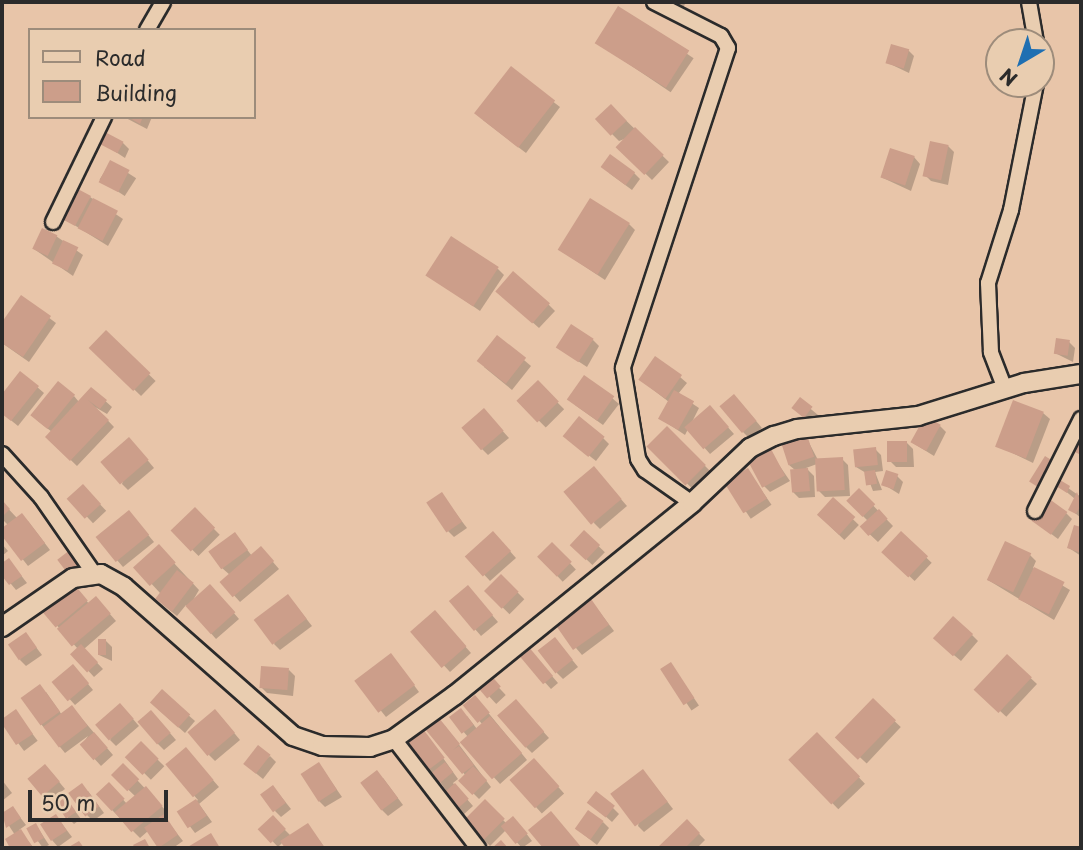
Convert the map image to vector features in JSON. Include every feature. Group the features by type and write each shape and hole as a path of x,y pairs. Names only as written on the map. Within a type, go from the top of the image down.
{"street":[{"path":"148,28 163,2"},
{"path":"654,2 721,36 728,48 623,368 638,459 645,470 692,503"},
{"path":"1029,2 1034,28"},
{"path":"1005,389 991,352 988,283 1011,210 1033,98"},
{"path":"54,222 103,119"},
{"path":"2,454 41,497 93,572 124,587 293,736 345,747 370,747 394,739 529,637 692,503 750,449 774,436 821,426 918,416 1005,389 1081,374"},
{"path":"1035,511 1081,419"},
{"path":"2,627 73,578 93,572"},
{"path":"394,739 478,848"}],"building":[{"path":"618,6 689,51 666,88 595,43"},
{"path":"891,44 909,49 904,68 885,63"},
{"path":"511,66 555,100 518,148 474,113"},
{"path":"611,104 627,121 611,136 595,119"},
{"path":"635,127 664,155 644,175 616,147"},
{"path":"105,132 124,142 117,153 99,143"},
{"path":"930,141 949,145 941,180 923,176"},
{"path":"890,148 915,156 905,186 880,177"},
{"path":"610,154 635,172 626,185 601,167"},
{"path":"110,160 130,170 118,192 99,182"},
{"path":"76,188 91,196 75,226 60,218"},
{"path":"93,198 118,211 103,241 78,228"},
{"path":"590,198 630,223 598,275 558,250"},
{"path":"42,228 57,235 48,256 32,249"},
{"path":"451,236 499,267 473,306 425,275"},
{"path":"63,240 78,247 67,271 52,264"},
{"path":"513,271 550,303 532,324 495,291"},
{"path":"21,295 51,316 23,357 2,343 2,322"},
{"path":"571,324 594,339 578,362 556,347"},
{"path":"106,330 151,373 133,391 89,348"},
{"path":"497,335 526,358 506,384 477,361"},
{"path":"1056,338 1070,340 1068,356 1054,354"},
{"path":"655,356 682,375 665,399 638,380"},
{"path":"20,371 39,386 11,421 2,414 2,394"},
{"path":"584,375 614,396 597,421 567,400"},
{"path":"538,380 559,402 537,422 516,401"},
{"path":"58,381 75,395 47,429 30,415"},
{"path":"91,387 107,400 100,409 88,400 109,420 70,461 45,437"},
{"path":"674,390 694,401 678,430 658,419"},
{"path":"734,394 756,421 742,433 719,406"},
{"path":"800,397 813,407 804,418 791,408"},
{"path":"1013,400 1044,412 1026,459 995,447"},
{"path":"710,405 729,427 703,449 684,427"},
{"path":"484,408 504,431 481,450 461,428"},
{"path":"579,416 605,437 588,457 563,436"},
{"path":"925,416 941,425 926,451 910,442"},
{"path":"667,426 706,465 685,485 646,447"},
{"path":"1081,428 1081,455 1071,450"},
{"path":"807,435 814,457 788,465 781,443"},
{"path":"129,437 149,460 120,485 100,462"},
{"path":"887,441 907,441 907,462 887,462"},
{"path":"876,447 878,465 855,467 853,449"},
{"path":"771,449 785,475 762,488 748,461"},
{"path":"1045,456 1058,464 1042,489 1029,481"},
{"path":"843,457 845,490 817,491 815,458"},
{"path":"594,466 622,499 591,525 563,492"},
{"path":"748,468 767,499 743,513 724,483"},
{"path":"808,468 810,491 792,492 790,470"},
{"path":"875,470 877,484 866,485 864,472"},
{"path":"886,470 898,474 893,489 881,485"},
{"path":"1060,480 1070,486 1067,493 1056,486"},
{"path":"83,484 101,504 85,519 67,499"},
{"path":"859,488 875,504 863,517 846,501"},
{"path":"442,492 462,522 446,532 426,503"},
{"path":"1077,492 1081,505 1076,514 1068,510"},
{"path":"833,497 855,517 839,535 817,515"},
{"path":"1048,498 1067,512 1051,535 1032,521"},
{"path":"2,500 10,509 2,517"},
{"path":"195,507 215,528 191,551 171,531"},
{"path":"879,509 888,519 868,536 860,526"},
{"path":"129,510 149,535 116,562 96,537"},
{"path":"22,513 45,543 21,561 2,536 2,528"},
{"path":"1074,525 1081,527 1081,553 1067,548"},
{"path":"584,530 600,545 586,560 570,545"},
{"path":"493,531 511,551 483,576 465,556"},
{"path":"901,531 928,556 908,577 881,552"},
{"path":"235,532 248,550 221,569 208,551"},
{"path":"1005,541 1031,553 1013,592 987,580"},
{"path":"552,542 572,562 557,577 537,557"},
{"path":"159,544 176,563 150,586 133,567"},
{"path":"261,546 274,561 233,597 219,582"},
{"path":"70,550 82,566 69,576 57,560"},
{"path":"9,558 22,576 9,585 2,576 2,563"},
{"path":"1034,567 1065,582 1049,614 1018,599"},
{"path":"177,570 194,583 172,611 155,599"},
{"path":"501,574 519,592 502,609 484,591"},
{"path":"73,583 88,601 56,628 41,610"},
{"path":"210,584 235,612 211,634 185,606"},
{"path":"468,585 493,615 474,631 449,601"},
{"path":"288,594 307,619 272,645 254,620"},
{"path":"96,596 111,614 72,646 57,629"},
{"path":"589,596 609,625 573,650 553,621"},
{"path":"435,610 466,646 442,668 410,632"},
{"path":"953,616 973,634 953,656 933,638"},
{"path":"26,632 37,648 19,660 8,645"},
{"path":"555,637 573,660 556,673 538,651"},
{"path":"98,639 106,639 106,655 98,655"},
{"path":"81,644 98,662 87,673 70,654"},
{"path":"528,646 553,676 543,684 518,654"},
{"path":"391,653 415,685 378,713 354,681"},
{"path":"1007,654 1032,677 998,713 974,690"},
{"path":"671,662 694,698 684,705 660,669"},
{"path":"73,664 89,683 68,701 52,682"},
{"path":"261,666 289,668 287,690 259,688"},
{"path":"489,673 501,687 487,698 475,685"},
{"path":"40,684 60,712 41,726 21,698"},
{"path":"162,689 190,714 178,728 150,702"},
{"path":"475,695 490,713 478,723 463,705"},
{"path":"873,698 896,720 858,760 835,738"},
{"path":"516,699 544,731 525,748 497,715"},
{"path":"120,703 134,719 109,740 95,725"},
{"path":"72,705 88,726 59,747 43,727"},
{"path":"461,708 474,725 462,734 449,717"},
{"path":"16,709 33,734 16,745 2,724 2,719"},
{"path":"215,709 235,733 207,756 187,732"},
{"path":"151,710 171,733 157,744 137,722"},
{"path":"490,716 522,753 492,779 460,742"},
{"path":"439,718 460,744 453,750 459,746 474,765 462,774 425,729"},
{"path":"420,725 445,758 422,775 398,742"},
{"path":"94,732 108,748 93,760 80,744"},
{"path":"817,732 860,777 831,804 788,760"},
{"path":"141,741 159,759 142,775 125,757"},
{"path":"258,745 271,755 256,774 243,764"},
{"path":"186,747 214,780 193,797 165,764"},
{"path":"534,758 559,786 535,808 509,780"},
{"path":"319,762 337,790 319,802 301,774"},
{"path":"445,762 453,772 439,783 431,773"},
{"path":"123,763 139,779 127,791 111,775"},
{"path":"45,764 60,782 42,796 27,779"},
{"path":"473,766 487,780 472,795 458,781"},
{"path":"643,769 668,802 635,826 610,794"},
{"path":"377,770 398,798 381,811 360,783"},
{"path":"109,782 125,799 112,811 96,794"},
{"path":"82,783 99,806 85,816 68,793"},
{"path":"455,783 469,799 456,810 442,794"},
{"path":"273,785 286,803 273,812 260,794"},
{"path":"146,786 163,806 131,832 115,812"},
{"path":"596,791 615,806 606,818 587,803"},
{"path":"66,797 76,812 66,819 56,804"},
{"path":"196,799 207,816 188,828 177,812"},
{"path":"485,799 505,819 483,841 463,821"},
{"path":"13,806 21,818 6,828 2,813"},
{"path":"588,810 604,821 590,840 575,829"},
{"path":"551,811 582,848 543,848 528,830"},
{"path":"56,814 67,831 51,841 40,824"},
{"path":"164,814 178,835 158,848 144,827"},
{"path":"273,815 286,829 271,843 258,829"},
{"path":"513,816 528,834 516,844 501,826"},
{"path":"687,819 700,833 685,848 657,848"},
{"path":"36,823 44,838 34,843 26,828"},
{"path":"308,823 325,848 285,848 280,841"},
{"path":"21,829 33,848 10,848 5,839"},
{"path":"211,833 220,848 186,848"},
{"path":"145,839 150,848 135,848 133,845"},
{"path":"501,840 508,848 492,848"},
{"path":"79,841 84,848 67,848"}]}
